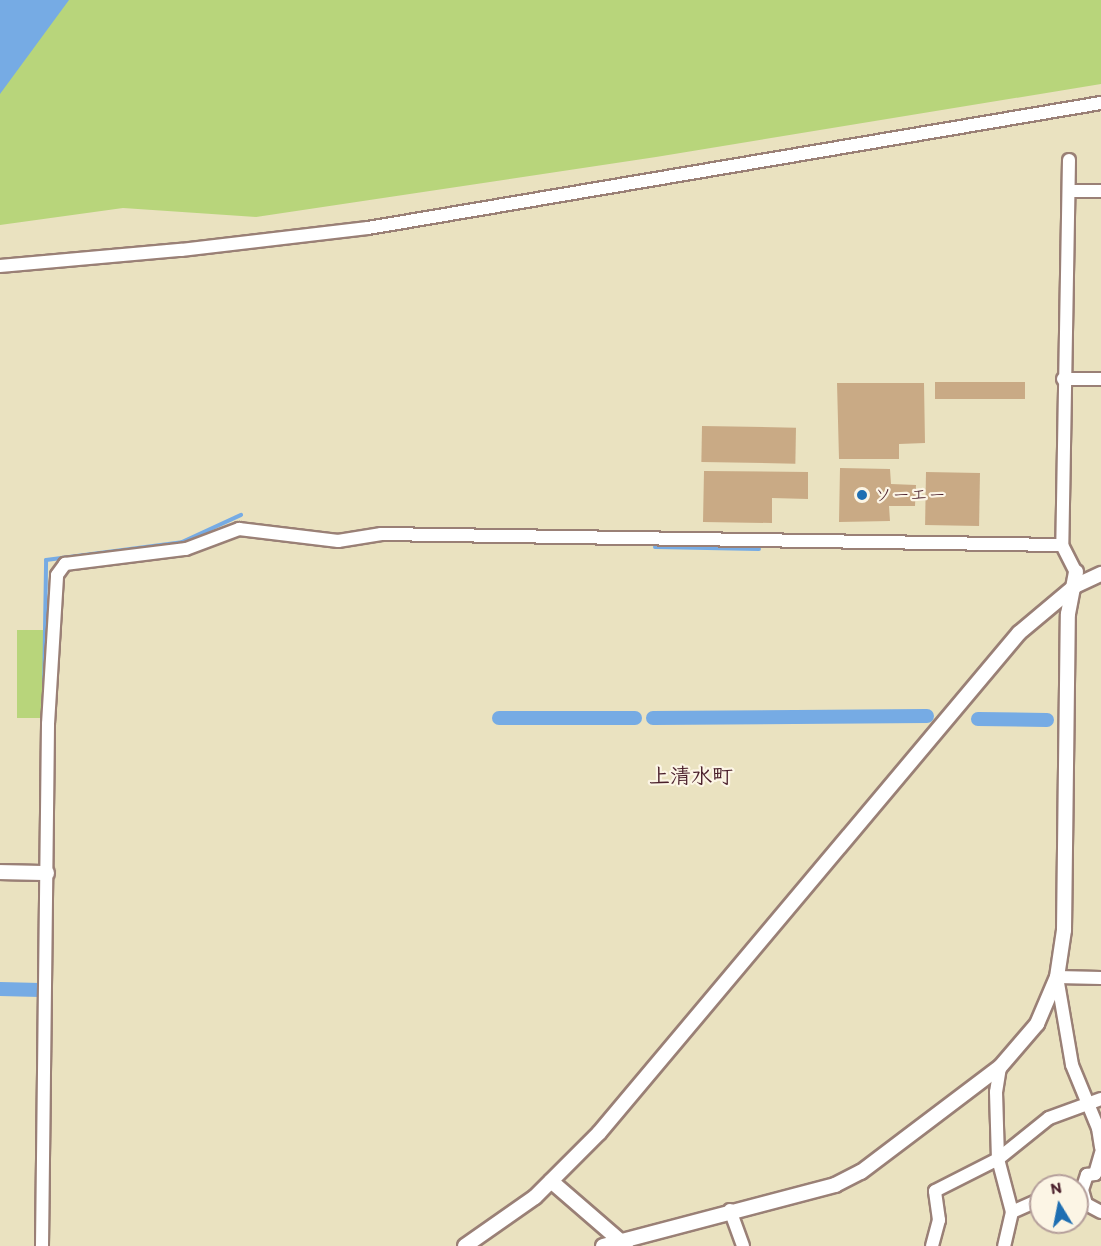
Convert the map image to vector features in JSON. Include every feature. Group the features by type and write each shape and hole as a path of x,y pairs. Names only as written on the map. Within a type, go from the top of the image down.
{"street":[{"path":"0,266 181,250 368,228 1101,103"},
{"path":"603,1246 624,1244 730,1210 835,1185 861,1172 1000,1067 1037,1024 1057,977 1064,930 1068,614 1076,579 1062,545 1063,380 1069,160"},
{"path":"1069,191 1101,191"},
{"path":"1063,380 1101,379"},
{"path":"42,1246 48,713 57,575 65,564 186,549 239,529 338,541 381,534 1062,545"},
{"path":"465,1246 551,1181 599,1133 1019,633 1076,579 1101,574"},
{"path":"0,872 47,873"},
{"path":"1057,977 1101,978"},
{"path":"1057,977 1072,1065 1085,1102 1100,1132 1101,1148"},
{"path":"1000,1067 996,1092 998,1159 1012,1212 1004,1246"},
{"path":"932,1246 939,1220 934,1191 998,1159 1049,1118 1085,1102 1101,1099"},
{"path":"1089,1174 1095,1174 1101,1153"},
{"path":"551,1181 624,1244"},
{"path":"1012,1212 1029,1204"},
{"path":"730,1210 743,1246"}],"green space":[{"path":"31,0 1101,0 1101,84 656,157 256,217 123,208 0,225 0,9"},
{"path":"17,630 45,630 45,718 17,718"}],"water":[{"path":"0,0 69,0 0,94"}],"building":[{"path":"935,382 1025,382 1025,399 935,399"},
{"path":"837,383 924,383 925,443 899,444 899,459 839,459"},
{"path":"702,426 796,428 795,464 701,462"},
{"path":"840,468 890,469 891,484 916,485 915,506 889,506 890,521 839,522"},
{"path":"704,471 808,472 808,499 772,498 772,523 703,522"},
{"path":"926,472 980,473 979,526 925,525"}],"waterway":[{"path":"44,694 46,560 182,542 241,515"},
{"path":"655,547 759,549"},
{"path":"653,718 927,716"},
{"path":"499,718 635,718"},
{"path":"978,719 1047,720"},
{"path":"0,989 40,990"},
{"path":"38,1077 38,1097"}],"place":[{"name":"ソーエー","path":"862,495"}],"district":[{"name":"上清水町","path":"691,776"}]}
